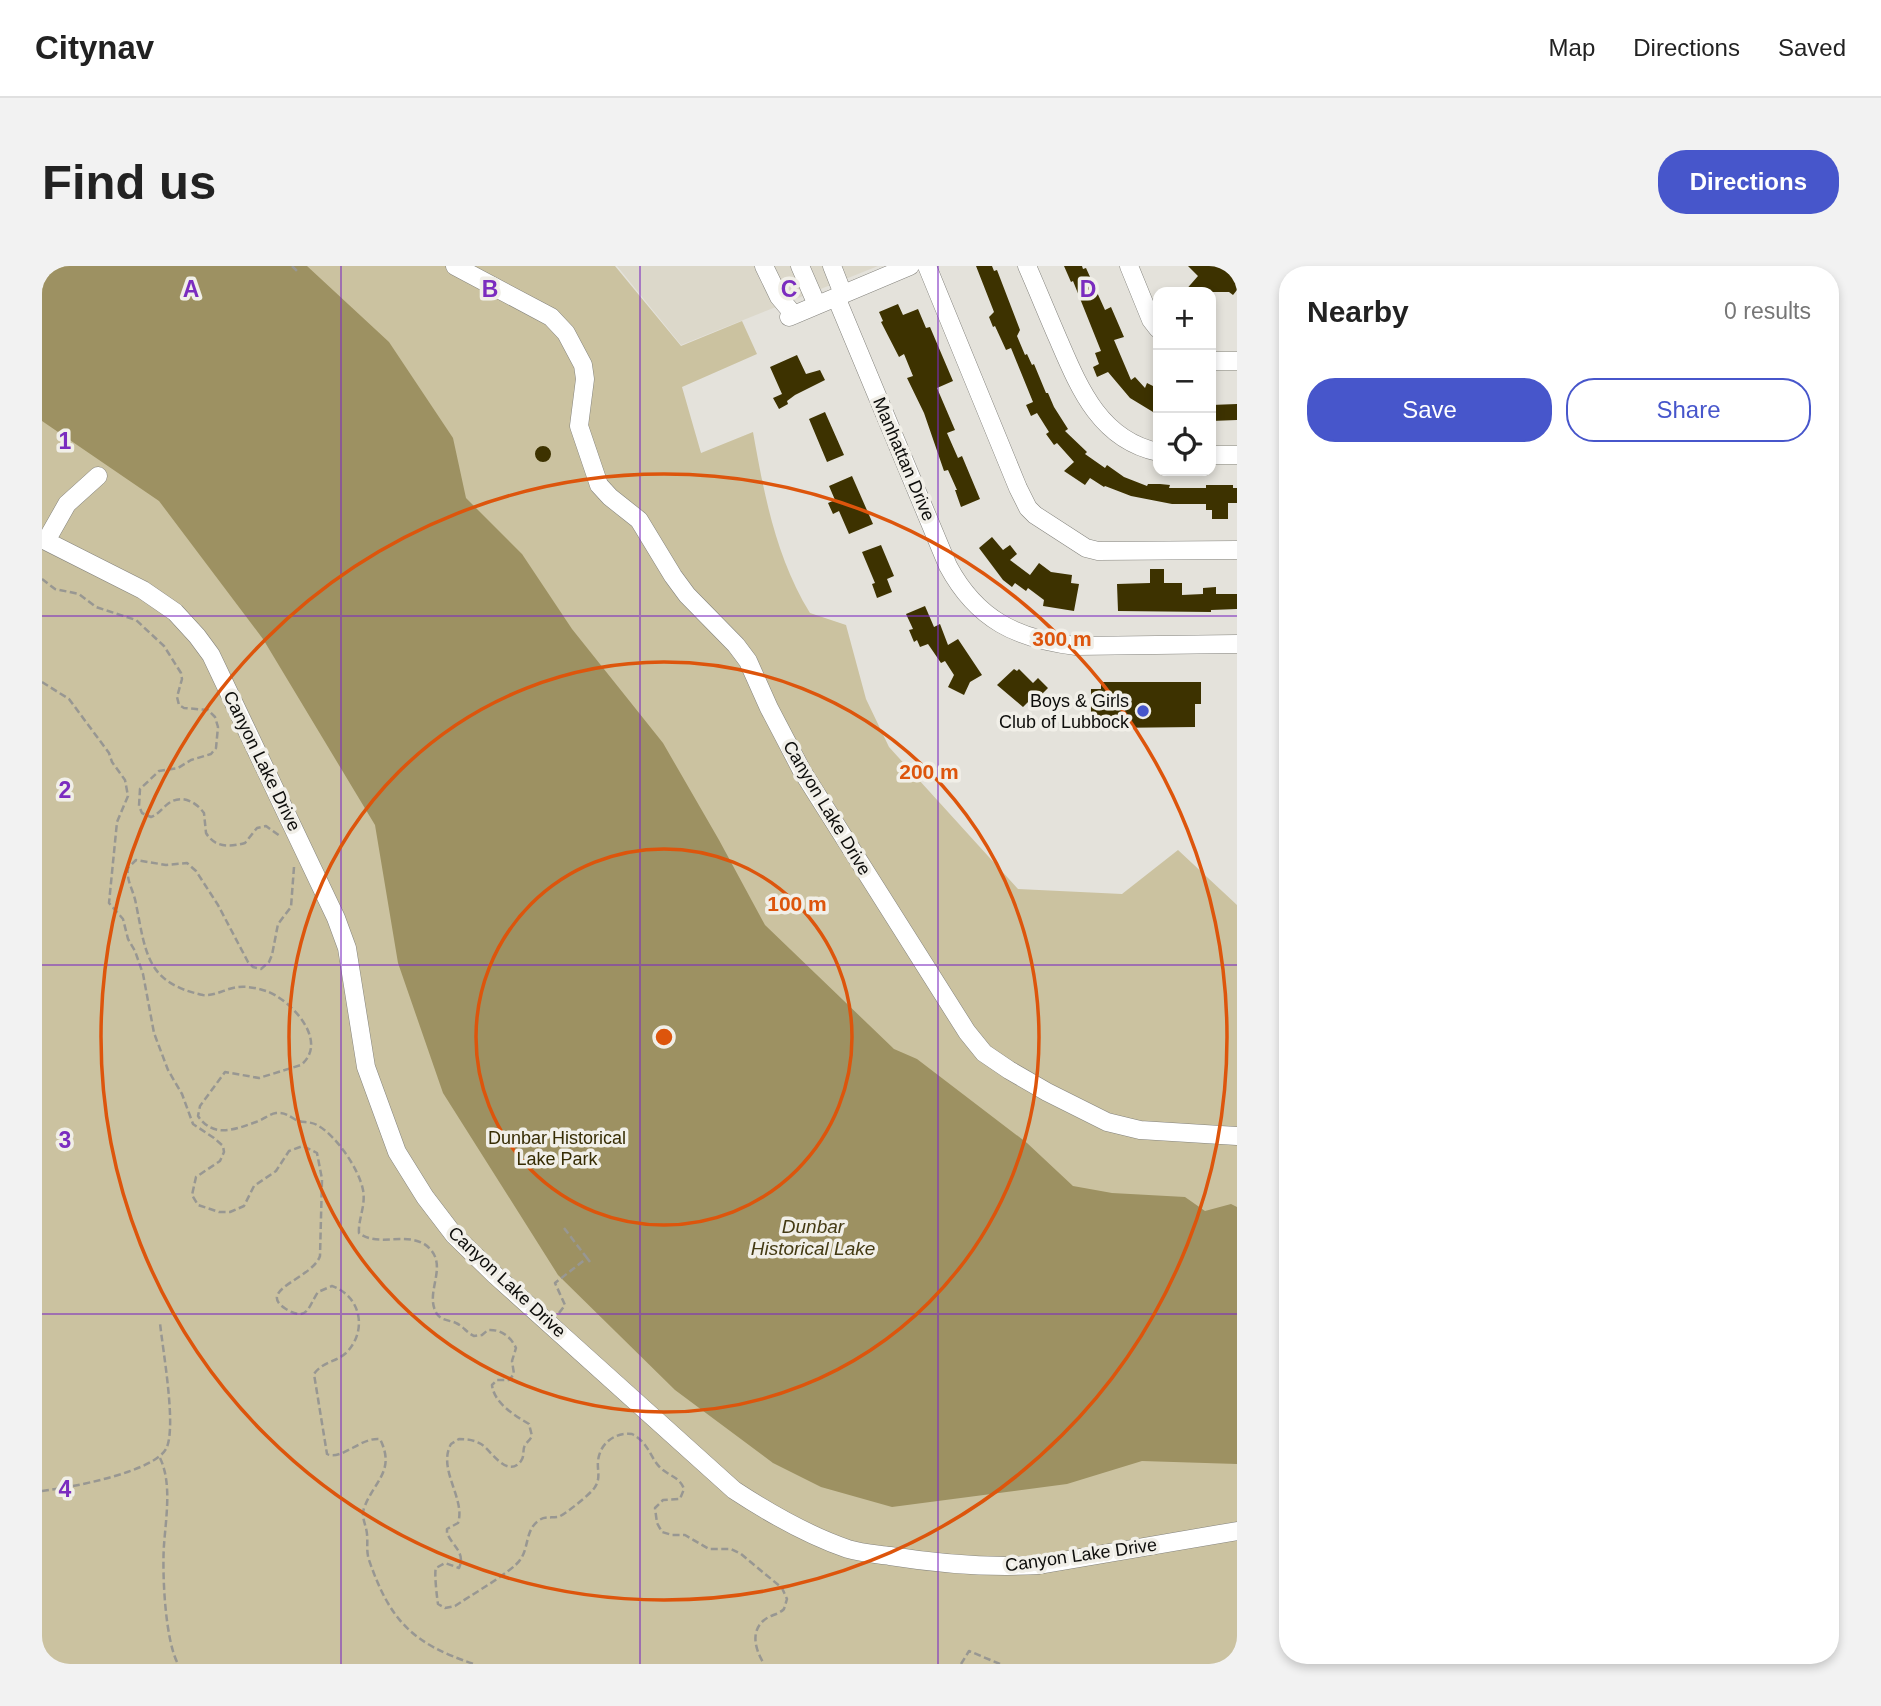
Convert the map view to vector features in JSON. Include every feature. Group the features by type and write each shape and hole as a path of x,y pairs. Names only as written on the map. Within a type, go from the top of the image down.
{"street":[{"name":"Canyon Lake Drive","path":"455,266 551,317 566,333 583,365 585,379 579,426 599,485 610,498 639,520 687,595 748,661 802,771 967,1032 984,1053 1047,1092 1107,1122 1140,1130 1237,1136"},
{"path":"764,266 791,316 910,266"},
{"path":"800,266 817,305"},
{"name":"Manhattan Drive","path":"832,266 839,295 948,566 958,585 985,612 1000,625 1020,634 1057,644 1237,644"},
{"path":"927,266 1018,488 1028,508 1035,515 1086,548 1098,551 1237,550"},
{"path":"1027,266 1077,383 1094,412 1123,438 1153,450"},
{"path":"1129,266 1153,323"},
{"path":"1216,361 1237,361"},
{"path":"1216,455 1237,455"},
{"path":"44,540 67,504 98,476"},
{"name":"Canyon Lake Drive","path":"44,540 143,590 175,612 211,655 336,918 347,948 366,1067 397,1152 425,1198 454,1235 734,1489 765,1511 807,1533 850,1550 942,1564 1010,1567 1074,1560 1237,1531"}],"path":[{"path":"292,266 297,271"},
{"path":"42,579 55,589 79,594 96,607 136,620 175,660 182,679 177,698 179,705 184,708 208,710 215,717 218,727 216,748 211,754 191,760 178,768 159,771 140,789 139,806 142,813 156,816 170,802 185,800 193,802 204,813 206,833 217,844 227,847 245,843 257,828 266,825 282,838"},
{"path":"42,682 68,699 102,743 128,788 128,796 117,822 109,903 123,919 128,939 144,974 154,1033 168,1070 182,1094 190,1117 199,1128 223,1146 224,1152 220,1161 196,1177 192,1195 201,1206 219,1212 239,1209 244,1206 254,1186 276,1171 289,1151 303,1146 317,1153 322,1179 320,1256 304,1276 280,1288 276,1300 295,1313 305,1312 309,1310 318,1292 332,1286 346,1293 356,1305 358,1331 351,1346 340,1357 322,1366 314,1374 327,1454 339,1455 350,1447 375,1438 380,1439 386,1467 364,1508 363,1517 369,1560 387,1601 405,1629 437,1649 474,1664"},
{"path":"293,858 291,907 278,924 272,955 261,969 248,962 218,905 196,871 187,863 166,865 136,860 128,867 128,881 136,900 140,929 149,958 160,977 205,995 244,987 269,992 295,1010 307,1027 310,1046 307,1061 260,1078 225,1072 200,1106 198,1116 202,1122 219,1131 284,1113 301,1122 317,1125 349,1157 361,1181 364,1206 359,1233 376,1239 422,1242 433,1252 437,1264 433,1297 437,1315 443,1320 457,1323 474,1336 494,1329 508,1336 514,1343 517,1352 512,1362 514,1374 509,1380 497,1380 492,1389 498,1400 519,1419 529,1424 532,1436 524,1447 519,1463 510,1465 499,1462 484,1446 467,1440 455,1440 449,1448 447,1461 452,1488 461,1513 458,1523 447,1529 447,1533 460,1552 462,1560 460,1567 445,1563 436,1567 434,1576 438,1604 445,1608 455,1606 515,1566 526,1548 533,1526 541,1519 562,1515 589,1494 597,1483 598,1460 605,1446 614,1436 632,1434 645,1444 659,1466 679,1480 684,1489 680,1500 663,1500 655,1508 657,1523 663,1532 685,1535 709,1549 736,1551 778,1583 785,1593 787,1599 784,1609 761,1622 758,1630 755,1648 764,1664"},
{"path":"564,1228 590,1262"},
{"path":"548,1322 565,1305 555,1283 587,1258"},
{"path":"42,1491 139,1470 160,1458 167,1447 171,1427 160,1323"},
{"path":"160,1458 167,1471 163,1550 165,1588 171,1649 178,1664"},
{"path":"961,1664 969,1651 1000,1664"}],"shaded area":[{"path":"617,266 878,266 681,345"}],"green space":[{"name":"Dunbar Historical Lake Park","path":"42,266 615,266 681,346 742,321 757,354 682,387 701,453 753,432 767,502 788,570 810,613 846,625 866,699 889,747 1018,889 1122,894 1178,850 1237,905 1237,1664 42,1664"}],"water":[{"name":"Dunbar Historical Lake","path":"42,266 307,266 389,342 453,438 466,498 522,554 572,629 663,743 765,925 894,1049 917,1059 1027,1143 1073,1186 1112,1193 1185,1197 1205,1211 1231,1204 1237,1207 1237,1464 1142,1461 1067,1484 892,1507 821,1487 773,1463 675,1390 558,1275 443,1093 398,963 375,825 263,639 159,501 42,421"}],"building":[{"path":"976,266 992,266 994,271 997,270 1020,330 1017,336 1025,355 1027,354 1032,365 1034,364 1046,393 1068,429 1065,431 1087,452 1085,454 1105,468 1107,465 1124,477 1147,486 1160,484 1170,485 1169,488 1206,488 1206,485 1233,485 1233,488 1237,488 1237,503 1228,503 1228,519 1212,519 1212,510 1206,510 1206,504 1172,504 1131,496 1104,487 1090,478 1085,485 1064,471 1074,462 1057,443 1054,445 1037,413 1031,416 1026,405 1033,402 1011,348 1006,350 995,326 993,327 989,317 994,312"},
{"path":"1064,266 1086,268 1105,310 1111,307 1124,337 1114,340 1131,380 1135,377 1145,388 1147,383 1153,386 1153,412 1130,398 1108,372 1097,377 1093,367 1099,364 1095,353 1101,351 1073,281 1071,282"},
{"path":"1188,266 1220,266 1237,281 1237,290 1233,295 1229,292 1216,292 1216,287 1188,287 1198,276"},
{"path":"898,304 903,315 918,309 926,328 930,327 953,381 937,388 955,430 947,433 958,458 962,456 980,499 961,507 957,490 948,470 944,471 924,413 907,378 913,376 904,354 899,357 881,322 883,321 879,312"},
{"path":"797,355 806,374 820,370 825,380 795,395 787,401 788,404 779,409 773,398 782,394 770,367"},
{"path":"1237,404 1237,420 1216,421 1216,405"},
{"path":"825,412 844,455 827,462 809,419"},
{"path":"543,446 549,448 549,460 543,462 537,460 535,454 537,448"},
{"path":"852,476 873,524 849,534 839,511 833,514 828,503 835,500 829,486"},
{"path":"992,537 1003,550 1010,545 1017,554 1010,560 1030,575 1039,563 1051,572 1072,575 1071,583 1079,584 1074,611 1043,606 1044,600 1028,588 1026,591 1015,583 1012,587 1003,580 979,548"},
{"path":"881,545 894,576 887,579 892,592 877,598 872,584 875,583 862,552"},
{"path":"1150,569 1164,569 1164,583 1182,583 1182,595 1203,594 1203,588 1216,587 1216,594 1237,594 1237,609 1211,612 1118,611 1117,584 1150,583"},
{"path":"925,606 934,627 940,624 948,645 958,639 982,675 970,682 964,695 948,687 954,675 945,661 941,663 928,644 920,647 917,640 914,642 909,630 913,629 906,614"},
{"path":"1014,669 1019,669 1033,683 1038,678 1048,688 1036,700 1033,697 1023,707 997,685"},
{"name":"Boys & Girls Club of Lubbock","path":"1101,682 1201,682 1201,704 1195,704 1195,727 1109,728 1108,717 1091,718 1091,689 1101,689"}],"place":[{"name":"Boys & Girls Club of Lubbock","path":"1143,711"}]}
